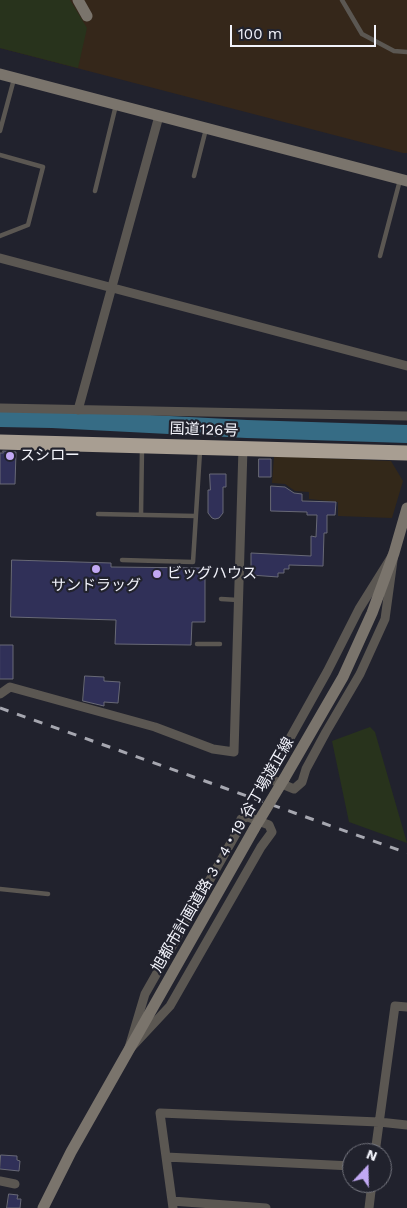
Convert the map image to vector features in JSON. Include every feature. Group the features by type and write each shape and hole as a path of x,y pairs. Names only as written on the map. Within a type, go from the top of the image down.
{"highway":[{"name":"国道126号","path":"0,442 99,449 142,446 407,453"}],"street":[{"path":"78,0 87,16"},
{"path":"0,74 404,180"},
{"path":"78,410 159,116"},
{"path":"0,258 407,366"},
{"path":"0,408 407,416"},
{"path":"0,694 10,687 155,727 213,749 234,752 243,448"},
{"name":"旭都市計画道路 3・4・19 谷丁場遊正線","path":"43,1208 71,1152 343,676 372,613 394,554 407,508"},
{"path":"394,554 385,619 360,674 322,739 306,769 302,782 294,789 270,779 267,770 284,749 327,672 359,609 394,554"},
{"path":"248,817 270,825 272,832 261,847 170,1006 128,1051 145,994 237,832 241,819 248,817"},
{"path":"376,1143 395,1006 407,1007"},
{"path":"266,1208 172,1205 160,1113 379,1122 407,1125"},
{"path":"166,1157 342,1166"},
{"path":"0,1181 15,1184"},
{"path":"369,1208 371,1193"}],"lane":[{"path":"342,0 362,34 394,51 407,52"},
{"path":"0,131 14,78"},
{"path":"95,191 116,105"},
{"path":"194,176 206,128"},
{"path":"0,155 43,167 28,225 0,236"},
{"path":"380,256 404,180"},
{"path":"141,515 142,446"},
{"path":"122,560 193,562 200,447"},
{"path":"98,514 196,516"},
{"path":"221,599 238,600"},
{"path":"197,644 220,644"},
{"path":"0,889 48,894"}],"shaded area":[{"path":"0,0 407,0 407,153 0,48"},
{"path":"274,456 391,461 403,481 392,518 338,516 338,502 309,499 309,492 295,491 285,484 272,483"}],"green space":[{"path":"0,0 70,0 87,28 78,68 0,48"},
{"path":"370,727 375,732 407,843 349,822 332,741"}],"building":[{"path":"3,451 16,452 15,484 0,484 0,453 3,453"},
{"path":"259,459 271,459 271,477 259,477"},
{"path":"210,474 226,474 226,487 223,487 223,513 219,518 215,519 208,513"},
{"path":"271,486 285,487 294,493 302,494 302,501 336,502 335,515 327,515 327,533 324,533 323,566 289,565 289,569 284,569 284,573 278,573 278,577 251,575 251,553 311,556 311,536 316,537 317,515 307,515 307,512 271,511"},
{"path":"12,560 111,563 111,567 205,568 205,622 192,622 191,645 115,644 116,620 11,617"},
{"path":"0,645 13,645 13,679 0,679"},
{"path":"85,676 104,677 104,681 120,682 118,703 104,702 104,706 83,701"},
{"path":"1,1155 17,1156 17,1160 20,1161 19,1171 0,1169"},
{"path":"9,1194 18,1195 17,1199 21,1199 20,1208 7,1208"}],"waterway":[{"path":"0,418 407,434"}],"railway":[{"path":"0,708 407,853"}],"place":[{"name":"スシロー","path":"10,456"},
{"name":"サンドラッグ","path":"96,569"},
{"name":"ビッグハウス","path":"157,574"}]}
